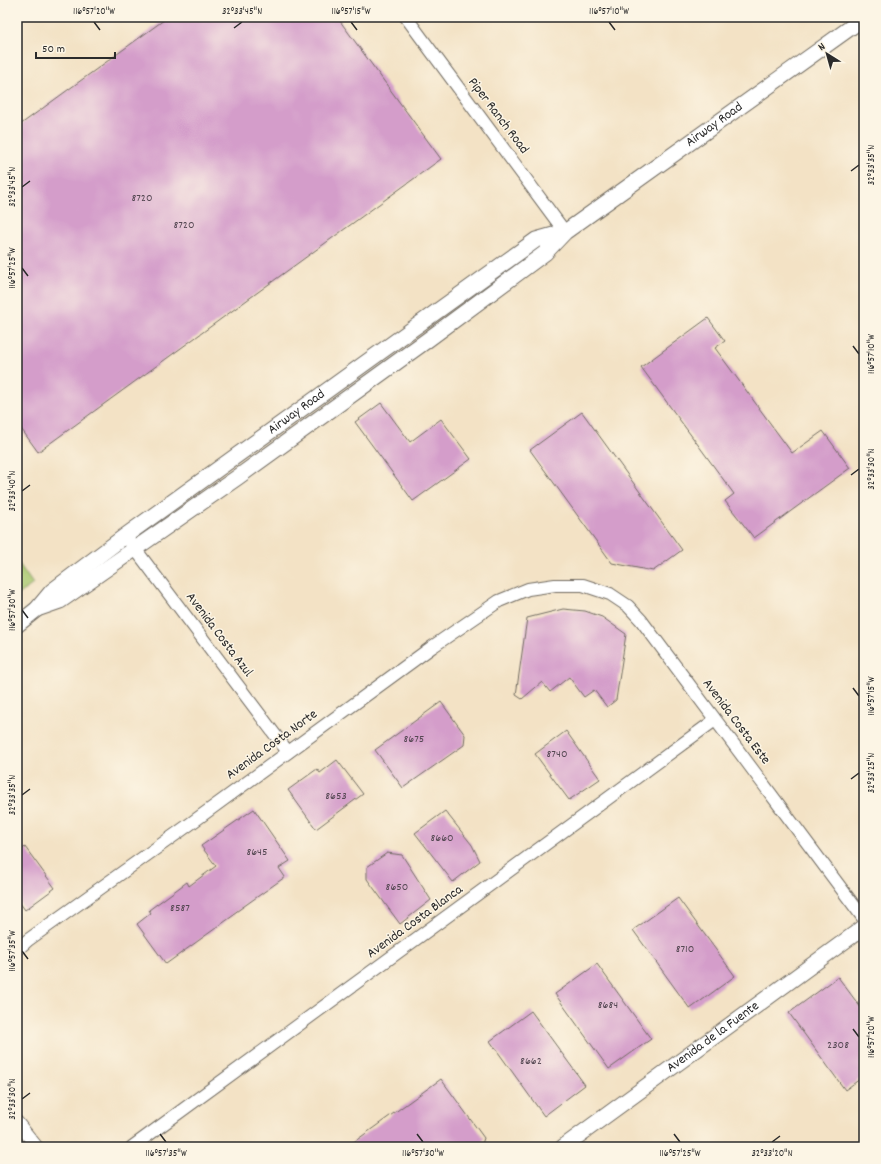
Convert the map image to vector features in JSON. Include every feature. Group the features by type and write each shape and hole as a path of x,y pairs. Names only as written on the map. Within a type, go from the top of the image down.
{"street":[{"name":"Piper Ranch Road","path":"406,17 565,232"},
{"name":"Airway Road","path":"38,609 60,602 244,472 545,253 565,232 864,18"},
{"name":"Airway Road","path":"17,625 38,609 52,592 125,536 536,240 565,232"},
{"name":"Avenida Costa Azul","path":"125,536 288,752"},
{"name":"Avenida Costa Norte","path":"17,950 34,936 116,878 432,647 499,601 528,589 555,584"},
{"name":"Avenida Costa Este","path":"555,584 582,585 610,594 628,606 641,620 864,919"},
{"name":"Avenida Costa Blanca","path":"132,1147 715,720"},
{"name":"Avenida de la Fuente","path":"563,1147 864,927"},
{"path":"17,1122 37,1147"}],"green space":[{"path":"17,561 33,584 17,596"}],"building":[{"path":"168,17 337,17 441,159 38,452 17,423 17,127"},
{"path":"708,318 725,341 715,348 792,453 823,431 850,468 754,538 725,501 734,494 641,367"},
{"path":"381,403 410,442 441,419 471,459 413,501 355,422"},
{"path":"582,412 682,550 653,571 612,563 530,450"},
{"path":"563,609 585,611 602,617 626,634 616,700 607,707 594,690 584,697 569,677 550,692 542,682 522,699 516,695 527,618"},
{"path":"441,702 465,735 464,745 403,788 375,750"},
{"path":"566,731 600,779 569,800 535,754"},
{"path":"337,760 363,794 316,829 288,790 317,769 320,773"},
{"path":"254,809 290,861 279,868 285,877 166,964 137,924 151,913 149,910 187,882 189,886 216,866 201,846"},
{"path":"445,811 472,845 480,861 453,882 415,833"},
{"path":"25,847 55,888 25,910 17,899 17,853"},
{"path":"387,853 402,855 431,900 400,924 367,879 367,867"},
{"path":"678,898 735,976 690,1009 633,930"},
{"path":"597,964 651,1039 609,1069 555,994"},
{"path":"838,977 864,1012 864,1076 845,1090 789,1013"},
{"path":"531,1011 585,1085 544,1116 490,1041"},
{"path":"441,1079 484,1138 481,1147 347,1147"}]}
